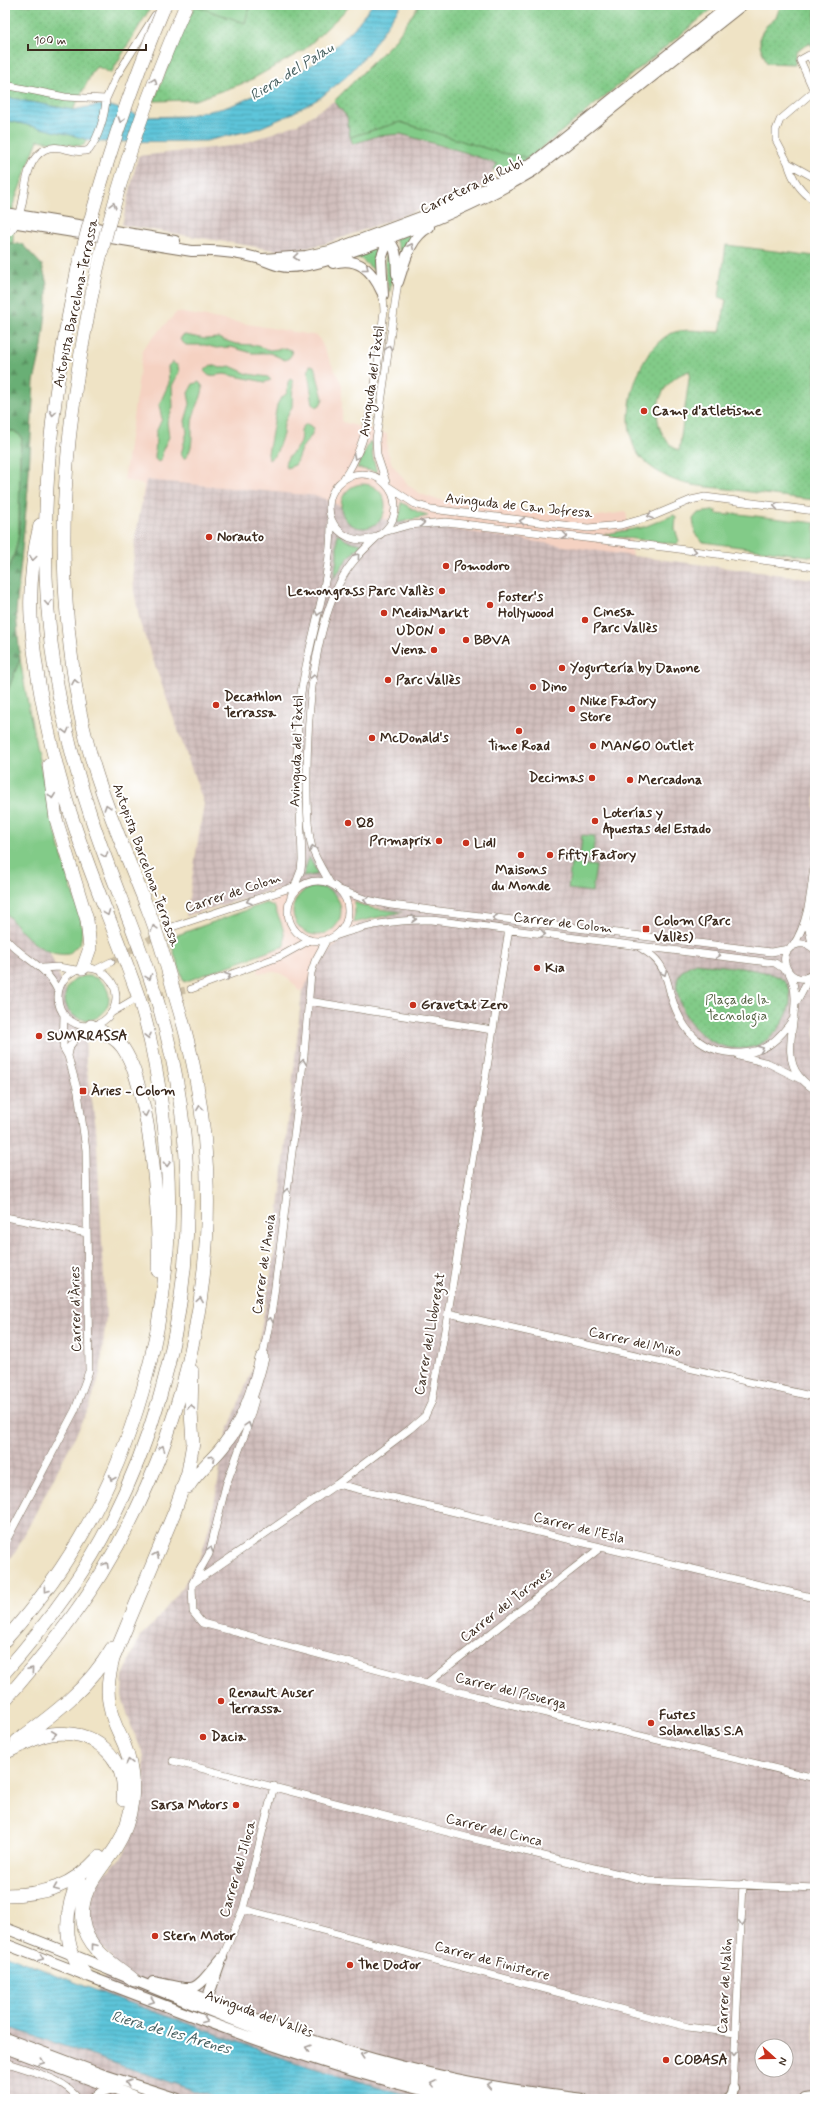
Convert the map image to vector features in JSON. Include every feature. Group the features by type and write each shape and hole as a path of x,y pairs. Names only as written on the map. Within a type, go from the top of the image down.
{"highway":[{"name":"Autopista Barcelona-Terrassa","path":"5,1672 58,1606 83,1568 110,1522 133,1472 150,1430 168,1369 179,1315 187,1235 187,1157 183,1117 173,1057 158,1001 93,824 76,771 65,725 55,671 48,618 45,506 53,415 67,319 89,221 144,54 165,5"},
{"name":"Autopista Barcelona-Terrassa","path":"5,1700 43,1656 73,1616 100,1575 126,1530 149,1482 178,1404 194,1339 202,1281 207,1197 201,1114 197,1083 175,995 150,915 109,814 93,764 81,716 66,614 63,562 64,495 70,416 81,343 97,270 119,182 136,130 162,60 186,5"},
{"path":"5,1640 33,1607 75,1547 109,1485 126,1442 150,1369 165,1281 168,1252 169,1195 166,1140 159,1084 143,1012 136,989 73,821 58,773 49,736 35,661 29,597 34,548 45,506"},
{"path":"35,661 33,684 46,749 56,819 83,903 90,934 90,948 79,969"},
{"path":"88,1026 112,1037 123,1047 137,1077 148,1129 156,1180 159,1234 156,1315 152,1340 126,1442"},
{"path":"134,1980 93,1946 85,1932 82,1913 86,1891 92,1878 113,1852 123,1834 129,1818 132,1800 130,1763 124,1744 114,1724 109,1706 108,1684 113,1659 174,1513 192,1456 194,1339"},
{"path":"174,1513 195,1476 223,1447 234,1432 249,1403 262,1358"},
{"path":"5,1752 80,1692 107,1655 136,1604"},
{"path":"5,1752 49,1735 81,1735 98,1743 116,1763 123,1783 120,1814 107,1846 80,1876 56,1888 41,1893 5,1894"},
{"path":"80,1876 69,1906 68,1932 71,1954 77,1966 86,1975"}],"main road":[{"name":"Carretera de Rubí","path":"260,259 277,266 315,265 387,239 473,203 492,186 535,162 730,5"},
{"name":"Carretera de Rubí","path":"5,213 18,218 69,230 192,251 205,250 260,259 291,258 320,254 359,241 421,217 543,165 742,5"},
{"path":"398,282 409,248 421,231 477,207 492,186"},
{"path":"5,217 18,218"},
{"path":"383,295 380,259 387,239 393,232 421,217"},
{"name":"Carretera de Rubí","path":"5,221 18,218 194,245 205,250"},
{"path":"359,241 373,238 387,239 394,247 396,254 398,282"},
{"path":"315,265 339,261 359,263 372,273 383,295"},
{"name":"Avinguda del Vallès","path":"5,1928 134,1980 205,2000 274,2037 367,2066 465,2090 513,2099"},
{"name":"Avinguda del Vallès","path":"5,1944 287,2051 405,2086 461,2099"},
{"path":"134,1980 178,1988 194,1988 202,1983 222,1958"},
{"path":"168,2007 190,2009 205,2000 222,1958"},
{"path":"202,1983 205,2000"},
{"path":"178,1988 281,2029 370,2057 440,2075 495,2086 583,2099"},
{"path":"5,2038 101,2074 178,2099"},
{"path":"5,2048 142,2099"},
{"path":"94,2099 103,2091 113,2088"},
{"path":"805,2099 815,2098"}],"street":[{"path":"5,236 11,232 18,218 28,178 37,156 46,149 52,147 78,152 88,150 96,138 105,111 106,99 119,72 161,5"},
{"path":"815,67 809,55 800,60 814,90 780,120 776,130 776,140 788,162 796,182 815,201"},
{"path":"5,85 65,97 106,99"},
{"path":"788,162 815,178"},
{"name":"Avinguda del Tèxtil","path":"388,485 378,455 376,439 398,282"},
{"name":"Avinguda del Tèxtil","path":"343,480 358,452 369,422 384,311 383,295"},
{"path":"365,473 376,476 388,485 394,496 395,515 384,532 377,537 366,540 350,538 337,529 331,520 329,505 331,494 343,480 353,474 365,473"},
{"name":"Avinguda de Can Jofresa","path":"388,485 415,504 431,509 580,527 621,525 653,516 691,500 705,497 815,511"},
{"name":"Avinguda del Tèxtil","path":"291,896 301,864 297,786 298,715 306,666 328,573 332,542 331,520"},
{"name":"Avinguda de Can Jofresa","path":"384,532 409,525 446,522 671,548 815,568"},
{"name":"Avinguda del Tèxtil","path":"330,883 313,851 309,830 307,744 313,684 327,616 339,585 358,554 377,537"},
{"path":"814,949 808,933 807,917 815,858"},
{"path":"286,889 301,864"},
{"path":"191,989 282,956 310,940 327,939 335,936 347,918 347,903 340,890 330,883 321,881 305,884 291,896 288,908 289,920 295,930 310,940"},
{"name":"Carrer de Colom","path":"169,928 294,886 305,884"},
{"name":"Carrer de Colom","path":"340,890 374,902 466,915 771,952 806,944 814,949"},
{"path":"807,917 800,934 784,961 794,987 796,1005 791,1057 796,1073 815,1090"},
{"name":"Carrer de Colom","path":"335,936 374,924 408,919 432,920 775,963 798,978 812,974"},
{"name":"Carrer del Llobregat","path":"192,1584 336,1484 410,1429 425,1416 432,1401 448,1313 509,929"},
{"path":"5,938 16,950 42,968 53,980 58,991 59,1003 64,1015 77,1025 88,1026 102,1022 111,1014 133,1000"},
{"name":"Carrer de l'Anoia","path":"192,1584 209,1554 226,1485 246,1431 258,1390 262,1358 272,1310 282,1233 304,1055 308,1000 313,966 327,939"},
{"path":"638,946 652,955 664,970 678,1015 690,1034 707,1046 768,1063 805,1082"},
{"path":"97,970 111,962"},
{"path":"42,968 58,967 97,970 108,977 115,988 115,1005 111,1014"},
{"path":"58,991 65,979 79,969"},
{"path":"796,1005 812,974"},
{"path":"308,1000 493,1030"},
{"name":"Carrer d'Àries","path":"5,1543 75,1410 85,1387 89,1371 88,1233 84,1134 78,1092 68,1056 63,1047 64,1015"},
{"path":"729,1053 753,1052 768,1046 781,1037 794,1018"},
{"path":"68,1056 70,1046 88,1026"},
{"path":"5,1217 88,1233"},
{"name":"Carrer del Miño","path":"448,1313 472,1317 815,1398"},
{"name":"Carrer de l'Esla","path":"336,1484 502,1522 600,1548 815,1598"},
{"name":"Carrer del Tormes","path":"427,1683 600,1548"},
{"name":"Carrer del Pisuerga","path":"192,1584 193,1612 202,1623 427,1683 815,1778"},
{"name":"Carrer del Cinca","path":"173,1761 474,1839 648,1881 815,1888"},
{"name":"Carrer del Jiloca","path":"222,1958 243,1909 274,1786"},
{"name":"Carrer de Nalón","path":"733,2095 735,2032 744,1884"},
{"name":"Carrer de Finisterre","path":"243,1909 688,2026 735,2032"},
{"path":"5,2062 64,2085 73,2092 78,2099"}],"shaded area":[{"path":"334,101 347,117 353,144 377,136 401,134 464,152 497,164 484,186 325,244 286,252 122,225 138,156 239,145 298,124"},
{"name":"Parc Vallès","path":"177,312 318,336 342,385 342,422 387,434 387,450 392,464 409,486 421,494 435,499 557,514 592,517 626,512 633,556 404,913 359,924 341,939 322,959 302,991 298,990 294,984 282,974 275,972 258,973 272,890 186,916 204,804 140,623 134,591 133,564 144,485 124,480 143,348"},
{"path":"146,480 318,496 362,516 633,556 815,579 815,2099 421,2099 294,2062 98,1991 112,1958 95,1942 89,1923 90,1900 99,1880 124,1854 138,1821 144,1784 144,1756 130,1723 122,1696 123,1676 140,1636 154,1623 182,1588 202,1553 212,1516 226,1435 255,1363 274,1256 302,991 322,959 341,939 359,924 403,913 321,892 273,890 186,916 204,804 140,623 134,591 133,564 135,539"},
{"path":"5,912 25,935 50,953 86,1041 86,1063 96,1126 106,1317 100,1374 89,1409 15,1553 5,1564"},
{"path":"5,2026 42,2039 219,2099 5,2099"}],"green space":[{"path":"5,5 152,5 111,73 98,67 94,69 73,110 5,97"},
{"path":"250,5 245,23 195,6"},
{"path":"250,5 351,5 304,50 247,82 195,100 154,101 176,45 195,6 245,23"},
{"path":"419,5 717,5 529,158 498,152 400,122 350,137 347,117 334,101 394,41"},
{"path":"785,5 815,5 815,51 810,43 795,52 795,64 767,63 760,46 760,36 766,26 776,18 779,9"},
{"path":"5,120 87,138 84,145 80,146 38,140 13,205 13,243 5,243"},
{"path":"400,122 498,152 529,158 512,167 493,170 497,164 464,152 401,134 377,136 353,144 350,137"},
{"path":"414,232 402,255 395,239"},
{"path":"5,243 22,244 42,265 47,284 47,304 42,346 34,382 28,489 16,612 20,659 5,698 5,570 9,568 15,552 19,534 20,455 22,437 14,431 5,431"},
{"path":"379,245 375,271 361,259 352,256"},
{"path":"726,245 815,256 815,412 808,467 815,466 815,500 683,483 669,478 654,469 646,463 636,450 630,433 629,413 632,392 639,372 649,354 661,340 675,332 692,330 720,332 726,300 719,297","holes":["689,371 679,451 668,442 661,432 658,420 658,408 661,396 667,386 677,377"]},
{"path":"388,250 390,251 393,268 389,292 385,265"},
{"path":"185,335 205,339 218,338 236,344 254,345 270,350 286,348 291,350 292,354 285,360 270,353 252,353 231,347 216,348 205,345 186,345 180,340 182,336"},
{"path":"172,362 178,366 179,372 172,386 173,407 167,422 169,437 163,449 161,460 158,462 155,459 156,432 162,419 159,405 169,383 168,366"},
{"path":"211,365 221,368 230,366 248,374 268,377 271,380 265,382 224,374 209,376 204,371"},
{"path":"310,365 314,366 323,399 320,405 316,407 313,404 308,372"},
{"path":"290,379 293,381 292,407 284,423 283,434 276,454 269,460 268,454 277,405 280,399 287,393 288,382"},
{"path":"199,382 203,387 193,417 190,450 184,459 181,454 187,432 185,421 190,404 188,393 193,384"},
{"path":"307,424 314,428 311,436 301,449 295,465 287,468 285,465 286,462 299,444 301,430"},
{"path":"5,431 14,431 22,437 20,455 19,534 15,552 9,568 5,570"},
{"path":"370,441 373,458 377,472 357,468"},
{"path":"359,484 367,484 379,490 385,502 385,510 379,522 367,528 359,528 347,522 341,510 341,502 347,490"},
{"path":"401,502 428,516 397,523 401,510"},
{"path":"717,511 716,514 730,515 730,513 815,523 815,557 703,542 695,534 693,519 698,513"},
{"path":"674,515 676,517 675,529 679,541 677,544 601,535 644,527"},
{"path":"337,533 347,541 362,544 347,559 334,578 337,558"},
{"path":"20,659 48,800 62,856 81,921 82,928 80,943 69,954 49,952 32,942 5,912 5,698"},
{"path":"582,835 595,836 592,860 580,858"},
{"path":"309,857 318,874 303,877"},
{"path":"571,863 596,866 592,892 568,889"},
{"path":"312,887 322,887 334,894 341,906 341,916 334,928 322,935 312,935 304,931 297,924 293,916 293,906 297,898 304,891"},
{"path":"354,902 371,908 402,912 353,923 355,912"},
{"path":"266,903 274,906 278,915 285,941 284,946 184,982 169,938"},
{"name":"Plaça de la Tecnologia","path":"696,963 756,970 768,973 784,981 789,987 790,1001 786,1016 775,1032 762,1043 752,1047 739,1049 727,1047 706,1038 689,1020 683,1010 678,995 677,980 680,973"},
{"path":"83,976 91,976 96,977 103,982 108,989 108,1007 103,1014 96,1019 83,1020 75,1017 68,1010 65,1002 65,994 68,986 75,979"}],"water":[{"path":"372,5 401,5 368,53 347,76 320,98 287,116 257,129 206,141 94,142 75,136 5,120 5,97 73,110 98,105 111,106 143,117 184,116 224,108 243,101 311,65 337,45 355,27"},
{"name":"Riera de les Arenes","path":"5,1955 108,1995 294,2062 421,2099 219,2099 5,2026"}],"tunnel":[{"path":"111,962 169,928"},
{"path":"137,1000 191,989"}],"place":[{"name":"Camp d'atletisme","path":"644,411"},
{"name":"Norauto","path":"209,537"},
{"name":"Pomodoro","path":"446,566"},
{"name":"Lemongrass Parc Vallès","path":"442,591"},
{"name":"Foster's Hollywood","path":"490,605"},
{"name":"MediaMarkt","path":"384,613"},
{"name":"Cinesa Parc Vallès","path":"585,620"},
{"name":"UDON","path":"442,631"},
{"name":"BBVA","path":"466,640"},
{"name":"Viena","path":"434,650"},
{"name":"Yogurtería by Danone","path":"562,668"},
{"name":"Parc Vallès","path":"388,680"},
{"name":"Dino","path":"533,687"},
{"name":"Decathlon Terrassa","path":"216,705"},
{"name":"Nike Factory Store","path":"572,709"},
{"name":"Time Road","path":"519,731"},
{"name":"McDonald's","path":"372,738"},
{"name":"MANGO Outlet","path":"593,746"},
{"name":"Decimas","path":"592,778"},
{"name":"Mercadona","path":"630,780"},
{"name":"Loterías y Apuestas del Estado","path":"595,821"},
{"name":"Q8","path":"348,823"},
{"name":"Primaprix","path":"439,841"},
{"name":"Lidl","path":"466,843"},
{"name":"Maisons du Monde","path":"521,855"},
{"name":"Fifty Factory","path":"550,855"},
{"name":"Colom (Parc Vallès)","path":"646,929"},
{"name":"Kia","path":"537,968"},
{"name":"Gravetat Zero","path":"413,1005"},
{"name":"SUMRRASSA","path":"39,1036"},
{"name":"Àries - Colom","path":"83,1091"},
{"name":"Renault Auser Terrassa","path":"221,1701"},
{"name":"Fustes Solanellas S.A","path":"651,1723"},
{"name":"Dacia","path":"203,1737"},
{"name":"Sarsa Motors","path":"236,1805"},
{"name":"Stern Motor","path":"155,1936"},
{"name":"The Doctor","path":"350,1965"},
{"name":"COBASA","path":"666,2060"}],"water label":[{"name":"Riera del Palau","path":"292,72"}]}
